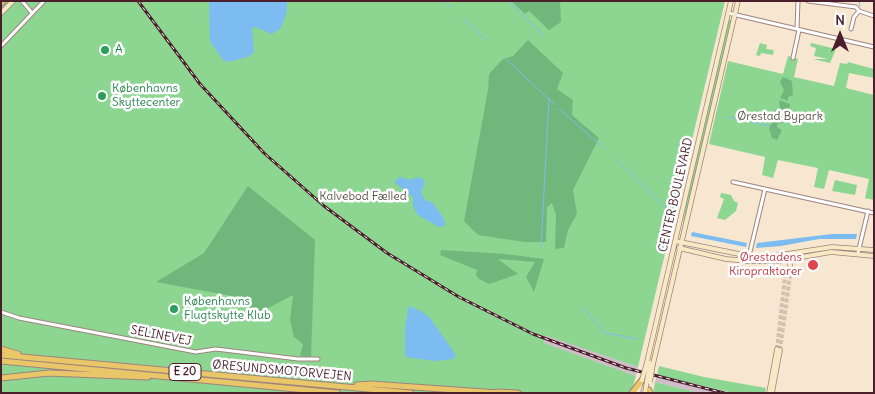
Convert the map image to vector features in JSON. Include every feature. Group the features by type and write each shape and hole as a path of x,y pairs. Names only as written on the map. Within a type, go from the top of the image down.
{"highway":[{"path":"1,349 28,357"},
{"name":"ØRESUNDSMOTORVEJEN","path":"1,355 411,393"},
{"name":"ØRESUNDSMOTORVEJEN","path":"1,361 338,393"},
{"path":"1,378 49,373 133,378 165,376"},
{"path":"632,393 646,381"},
{"path":"342,386 371,384 518,393"},
{"path":"492,392 499,393"}],"street":[{"path":"1,13 13,1"},
{"path":"1,46 44,1"},
{"name":"CENTER BOULEVARD","path":"648,392 646,381 652,342 731,1"},
{"name":"CENTER BOULEVARD","path":"638,393 646,381 680,248 738,1"},
{"path":"793,58 798,29 798,1"},
{"path":"808,1 854,6 874,16"},
{"path":"22,2 32,13"},
{"path":"851,29 854,17 859,10"},
{"path":"728,13 874,48"},
{"path":"733,182 874,212"},
{"path":"748,261 764,188"},
{"path":"858,253 868,211"},
{"path":"675,241 750,256 790,254 825,248 874,250"},
{"path":"674,247 726,259 788,265 817,254 858,253 874,256"},
{"path":"788,265 790,254"},
{"name":"SELINEVEJ","path":"1,312 19,318 196,352 216,349 298,359 318,358"},
{"path":"772,393 778,349"},
{"path":"768,393 773,380"}],"shaded area":[{"path":"544,334 638,367 636,376 543,343"},
{"path":"657,375 733,393 700,393 655,382"}],"green space":[{"name":"Kalvebod Fælled","path":"1,1 725,1 638,367 544,335 544,343 636,376 631,393 1,393"},
{"path":"511,1 560,1 561,22 549,30 529,11 525,14"},
{"path":"729,19 731,20 681,236 686,204"},
{"path":"528,40 563,73 557,89 573,100 572,115 599,138 573,190 577,214 568,230 564,248 555,249 556,215 552,203 547,207 546,242 525,242 478,235 464,221 488,90 489,74 503,59 513,56"},
{"path":"760,43 767,45 766,49 774,50 773,55 761,53 760,56 756,55"},
{"path":"811,43 836,49 830,63 813,59 828,59 814,56 816,48 810,46"},
{"name":"Ørestad Bypark","path":"788,56 798,59 794,77 834,86 840,63 847,64 848,62 874,69 874,78 849,73 846,88 874,95 874,200 865,198 869,179 829,170 824,189 814,187 818,168 778,160 773,178 762,175 765,157 709,144 728,61 783,74"},
{"path":"783,77 792,81 793,95 788,97 788,101 780,98 784,90 780,82"},
{"path":"779,100 790,104 790,107 784,111 781,124 778,123 777,127 782,130 777,140 772,138 769,128 780,109"},
{"path":"835,180 857,185 855,195 832,191"},
{"path":"248,186 315,240 311,357 300,356 303,344 294,337 290,320 293,295 247,319 248,299 156,282 204,253"},
{"path":"721,193 731,195 734,201 738,203 736,211 725,220 717,218 724,199 720,197"},
{"path":"441,250 506,254 544,259 534,292 526,277 535,262 498,259 518,274 489,284 479,279 476,275 477,270 440,255"},
{"path":"659,366 704,377 766,388 765,393 733,393 657,375"},
{"path":"655,382 700,393 653,393"}],"water":[{"path":"209,1 287,1 287,11 281,28 272,34 255,27 252,28 254,52 248,57 228,62 223,60 210,41"},
{"path":"400,177 410,180 418,177 423,179 425,182 421,192 425,200 432,202 442,216 445,223 443,227 439,227 418,215 413,207 413,197 394,182"},
{"path":"692,232 747,243 746,247 691,236"},
{"path":"832,234 857,234 856,239 819,239 781,246 756,248 757,243"},
{"path":"409,306 421,311 430,318 456,355 453,359 435,361 405,357 405,328"}],"waterway":[{"path":"445,1 452,8"},
{"path":"508,1 544,36"},
{"path":"859,1 860,6"},
{"path":"463,18 486,40"},
{"path":"505,58 555,105"},
{"path":"541,247 549,98"},
{"path":"559,109 605,149"},
{"path":"729,117 770,126"},
{"path":"616,159 671,213 667,236"},
{"path":"582,307 605,333 637,339"}],"tunnel":[{"path":"777,349 786,268"},
{"path":"780,350 791,268"}],"railway":[{"path":"138,1 200,84 264,153 324,206 387,253 459,297 533,334 626,368 724,393"}],"place":[{"name":"A","path":"105,50"},
{"name":"Københavns Skyttecenter","path":"102,96"},
{"name":"Ørestadens Kiropraktorer","path":"813,265"},
{"name":"Københavns Flugtskytte Klub","path":"174,309"}]}
